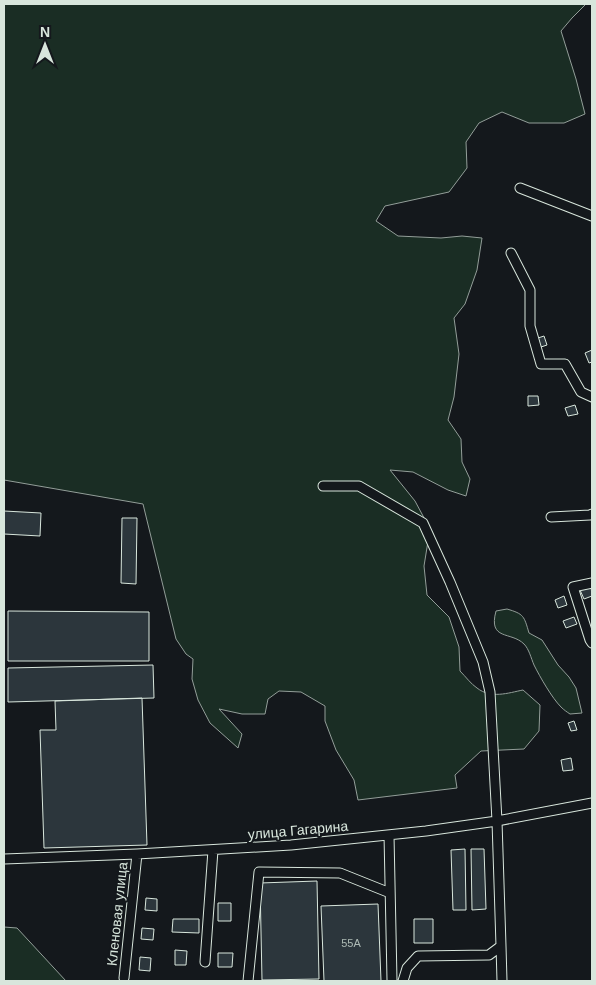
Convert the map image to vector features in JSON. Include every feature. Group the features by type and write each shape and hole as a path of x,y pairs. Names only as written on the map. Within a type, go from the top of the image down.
{"street":[{"path":"520,188 592,216"},
{"path":"511,253 530,290 530,326 541,364 565,364 581,392 592,397"},
{"path":"323,486 359,486 423,523 483,662 490,692 497,820 502,981"},
{"path":"551,517 592,514"},
{"path":"592,583 573,588 592,643"},
{"name":"улица Гагарина","path":"4,860 291,846 426,831 592,803"},
{"path":"389,835 392,980"},
{"path":"205,962 213,850"},
{"name":"Кленовая улица","path":"124,978 137,854"},
{"path":"248,981 259,872 340,874 390,893"},
{"path":"403,981 407,968 418,956 489,955 501,946"}],"green space":[{"path":"4,4 586,4 561,31 585,114 564,123 529,123 502,112 479,123 466,142 467,168 449,192 385,206 376,221 398,236 441,238 462,236 482,238 477,270 465,304 454,318 459,354 454,397 448,420 461,439 462,462 470,479 466,496 448,490 413,472 390,470 415,501 430,529 424,566 427,595 449,617 459,647 460,671 482,691 506,694 523,690 540,705 539,731 524,749 481,751 455,775 457,788 358,800 354,780 336,750 325,721 325,706 301,692 279,691 268,699 265,714 242,714 219,709 242,734 238,748 210,723 198,700 192,679 193,659 186,654 176,639 143,504 4,480"},
{"path":"507,609 517,612 522,616 529,633 542,640 558,665 569,677 576,688 582,713 570,714 561,707 543,681 526,646 519,640 502,634 495,627 496,611"},
{"path":"4,927 17,928 66,981 4,981"}],"building":[{"path":"544,336 547,345 538,348 535,339"},
{"path":"592,350 592,362 589,363 585,353"},
{"path":"528,396 538,396 539,405 528,406"},
{"path":"575,405 578,414 568,416 565,408"},
{"path":"4,511 41,513 40,536 4,534"},
{"path":"122,518 137,518 136,584 121,583"},
{"path":"591,586 592,596 584,599 580,590"},
{"path":"564,596 567,605 558,608 555,600"},
{"path":"8,611 149,612 149,661 8,661"},
{"path":"574,617 577,624 566,628 563,621"},
{"path":"153,665 154,698 8,702 8,668"},
{"path":"142,698 147,845 44,848 40,730 56,730 55,701"},
{"path":"574,721 577,730 571,731 568,723"},
{"path":"571,758 573,770 563,771 561,760"},
{"path":"465,849 466,910 453,910 451,850"},
{"path":"471,849 484,849 486,909 472,910"},
{"path":"317,881 319,979 262,980 260,883"},
{"path":"146,898 157,899 157,911 145,910"},
{"path":"218,903 231,903 231,921 218,921"},
{"path":"378,904 381,981 324,981 321,906"},
{"path":"173,919 199,919 199,933 172,932"},
{"path":"414,919 433,919 433,943 414,943"},
{"path":"142,928 154,929 153,940 141,939"},
{"path":"175,950 187,951 186,965 175,965"},
{"path":"218,953 233,953 232,967 218,967"},
{"path":"140,957 151,958 150,971 139,970"}]}
